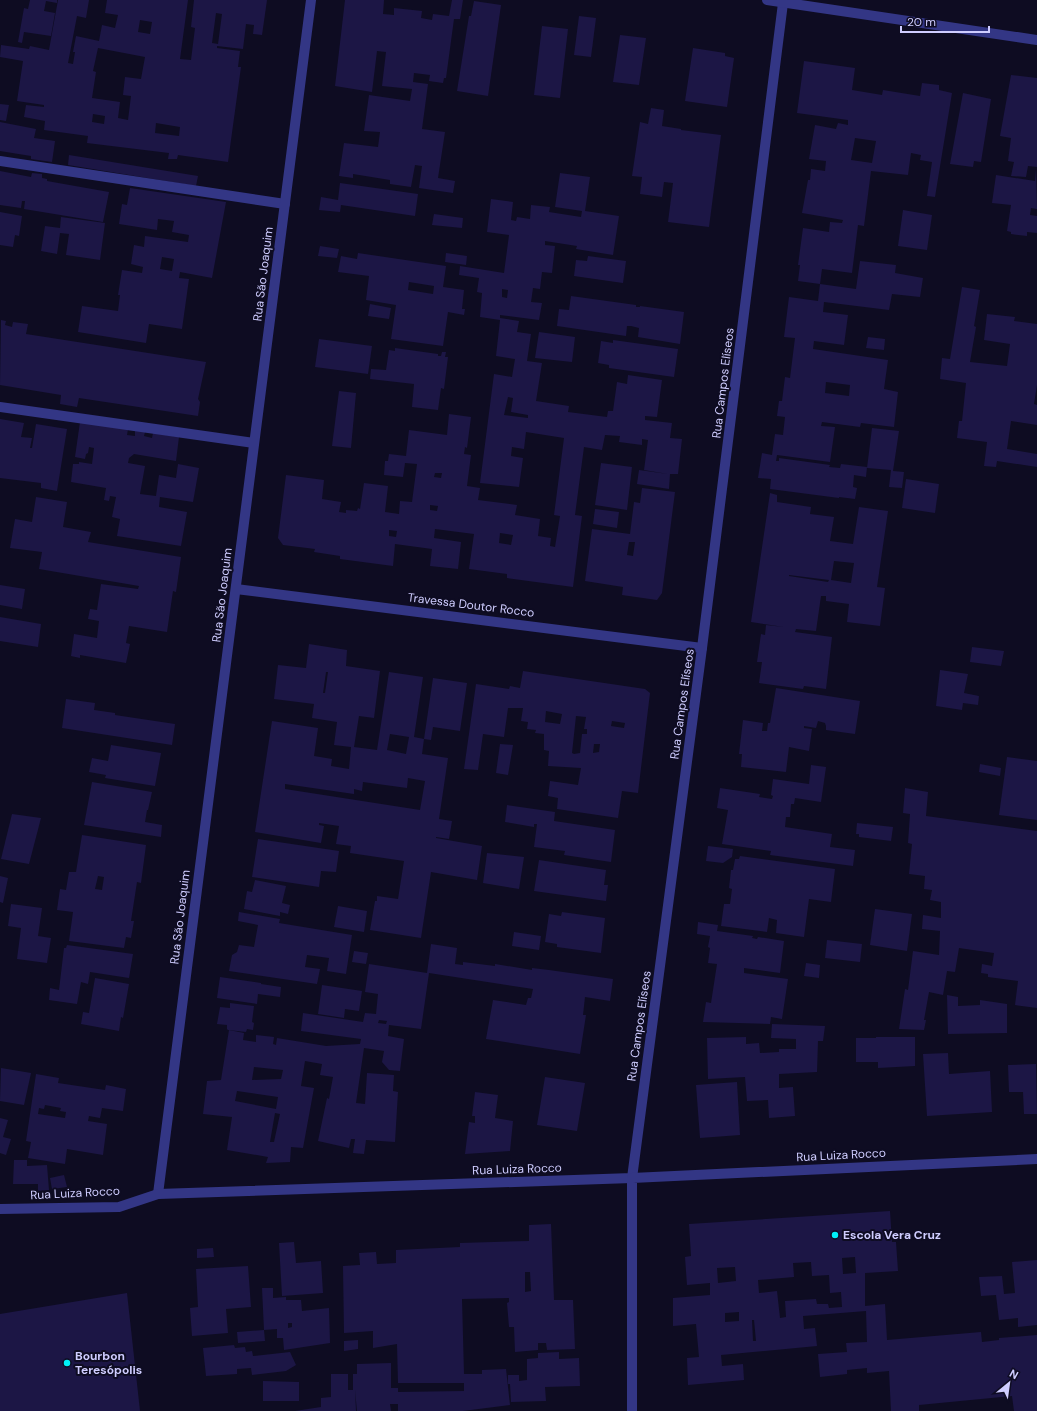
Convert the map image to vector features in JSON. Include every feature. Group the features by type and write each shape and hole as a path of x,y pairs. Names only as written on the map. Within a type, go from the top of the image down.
{"street":[{"name":"Rua São Joaquim","path":"158,1194 311,0"},
{"path":"766,0 1037,40"},
{"name":"Rua Campos Elíseos","path":"632,1411 632,1178 702,648 783,3"},
{"path":"0,161 284,204"},
{"path":"0,407 254,443"},
{"name":"Travessa Doutor Rocco","path":"236,589 702,648"},
{"name":"Rua Luiza Rocco","path":"0,1209 119,1206 158,1194 632,1178 1037,1159"}],"building":[{"path":"30,0 57,0 57,3 46,1 44,11 55,13 51,36 24,32 22,43 18,42 24,8 28,9"},
{"path":"58,0 89,0 86,18 77,16 68,63 73,64 75,52 73,52 76,36 99,41 102,25 115,28 118,15 105,13 107,0 188,0 180,59 191,60 195,28 191,27 194,0 267,0 262,35 253,34 254,25 246,24 243,49 217,46 217,48 240,51 238,67 241,67 228,162 178,155 177,159 168,159 169,153 87,143 88,136 44,130 45,121 24,117 26,105 44,107 44,105 17,101 23,61 0,57 1,45 29,49 30,46 49,50","holes":["216,13 222,14 218,44 212,43","140,20 152,22 150,34 138,32","98,48 145,57 141,79 125,77 123,95 131,96 128,120 118,118 120,102 92,98 96,72 93,71","93,114 105,116 104,124 92,122","156,123 180,127 179,136 155,133"]},
{"path":"345,0 384,0 383,14 394,15 394,8 422,11 421,18 432,20 433,14 449,16 452,0 463,0 460,19 454,19 446,78 444,78 443,83 429,81 430,75 414,73 413,82 428,84 422,129 445,132 438,178 455,181 453,193 419,188 422,166 415,165 411,187 390,184 390,180 353,174 353,178 339,176 344,143 378,147 380,132 364,131 369,95 410,101 412,89 382,86 386,52 377,51 372,92 335,86"},
{"path":"474,1 501,5 488,96 457,91 469,16 471,16"},
{"path":"579,16 596,18 591,57 574,55"},
{"path":"542,26 568,29 560,98 534,95"},
{"path":"620,35 646,38 639,85 613,82"},
{"path":"693,48 725,53 725,56 734,58 727,107 685,101"},
{"path":"804,61 855,68 852,90 882,95 883,90 920,96 922,83 939,85 939,90 952,93 935,197 927,196 932,162 920,160 921,155 911,153 908,175 871,171 864,226 858,225 852,273 822,269 820,284 798,281 800,265 798,265 803,228 829,232 830,222 842,223 843,220 802,213 808,180 810,180 811,169 825,171 826,161 809,159 815,125 836,129 838,123 848,125 848,120 797,113","holes":["855,138 876,141 872,163 851,160"]},
{"path":"1011,75 1037,78 1037,167 1028,166 1026,177 1011,176 1014,162 1008,161 1011,138 1000,136"},
{"path":"963,93 991,99 981,162 974,161 973,167 950,164"},
{"path":"0,104 9,105 6,121 0,120"},
{"path":"651,108 664,110 662,126 721,135 709,227 668,222 673,183 664,182 662,197 640,194 642,177 632,176 640,122 648,124"},
{"path":"0,122 36,129 34,138 55,141 52,162 31,159 31,156 0,151"},
{"path":"69,155 198,176 196,186 68,165"},
{"path":"1036,169 1037,209 1031,208 1030,215 1037,216 1037,233 1027,232 1027,236 1011,234 1011,232 1007,231 1011,205 992,203 996,175 1035,181"},
{"path":"0,171 31,177 32,173 42,174 42,178 47,179 47,181 109,192 103,222 24,209 25,201 22,201 21,208 0,205"},
{"path":"560,173 590,177 585,211 619,216 613,255 576,249 577,246 545,241 545,245 555,246 552,273 542,272 540,289 533,288 531,302 542,303 539,320 500,315 500,318 519,321 517,332 531,334 527,361 542,363 536,401 569,406 568,412 607,417 608,411 613,411 617,382 627,384 628,375 662,380 657,417 645,416 645,420 672,423 670,438 682,439 678,474 670,474 669,489 637,484 639,470 668,474 644,470 648,440 642,439 642,445 619,442 620,436 605,435 602,450 584,447 575,515 582,516 573,587 507,578 507,574 469,569 474,534 435,529 434,538 461,542 458,569 430,566 432,549 395,544 393,566 340,559 340,556 314,552 315,549 283,545 278,538 286,475 324,480 322,499 341,502 339,512 346,513 346,510 357,511 358,508 360,509 364,483 388,486 385,512 399,514 400,501 412,502 417,464 405,463 403,477 384,475 385,461 388,461 389,454 406,456 409,430 447,435 449,414 471,417 467,448 465,447 464,454 471,455 467,486 480,488 478,500 517,505 515,515 540,519 538,536 551,538 550,546 555,547 560,516 554,515 564,438 526,432 524,449 512,447 511,456 523,458 519,487 480,483 494,374 512,377 515,359 496,356 500,320 480,317 482,293 477,292 479,278 459,275 460,266 504,273 509,235 487,232 491,199 513,202 511,220 516,221 517,217 530,219 531,205 550,207 549,212 581,217 582,211 555,207","holes":["502,289 508,290 507,298 502,297","508,397 513,398 511,412 528,415 528,418 504,415","435,473 442,473 441,478 434,477","430,505 438,506 437,511 430,510","389,530 397,531 396,537 389,536","500,533 513,535 511,545 499,543"]},
{"path":"340,183 418,194 415,216 341,205 340,212 319,210 321,197 338,200"},
{"path":"130,188 226,202 212,278 180,272 179,278 189,279 182,329 149,324 146,343 78,332 82,306 118,311 120,295 118,295 122,270 142,273 143,267 131,264 134,245 144,247 145,236 188,242 189,235 172,232 174,221 158,219 157,230 119,224 122,204 127,205","holes":["162,257 174,259 172,271 160,269"]},
{"path":"903,210 932,215 927,250 898,246"},
{"path":"0,212 22,216 19,236 15,235 13,247 0,245"},
{"path":"434,214 463,218 462,228 432,225"},
{"path":"61,217 105,223 100,260 66,255 69,234 60,233 57,254 41,251 45,226 60,228"},
{"path":"320,246 339,249 337,258 318,256"},
{"path":"358,253 446,266 443,287 464,290 462,309 465,309 464,315 448,312 443,346 391,339 396,305 366,300 369,276 338,272 341,256 357,259","holes":["409,282 434,286 433,294 408,290"]},
{"path":"446,253 467,256 466,265 445,262"},
{"path":"588,256 626,261 623,283 574,276 576,260 587,261"},
{"path":"860,261 896,265 895,273 923,278 920,297 892,294 889,310 824,302 823,312 848,315 844,345 814,341 813,349 888,360 884,389 898,392 894,427 861,423 860,427 822,422 821,426 835,427 830,462 777,455 776,461 779,461 779,458 830,465 829,467 840,468 841,464 867,467 866,477 854,475 853,487 857,488 855,499 770,489 771,479 758,478 762,453 772,455 775,434 783,435 785,417 777,416 779,401 782,401 785,377 790,378 795,338 784,337 789,297 818,301 820,284 856,289","holes":["826,382 850,385 849,396 825,393"]},
{"path":"962,287 980,290 970,362 1007,366 1010,344 984,340 987,314 1015,317 1014,321 1037,324 1037,385 1034,404 1037,405 1037,425 1011,421 1007,449 1037,454 1037,467 997,461 996,467 984,466 987,442 957,438 959,421 962,421 966,383 940,379 942,358 950,359"},
{"path":"571,296 636,305 636,307 640,306 684,312 680,344 638,337 639,328 631,326 627,326 626,336 557,326 559,309 569,310"},
{"path":"370,304 391,308 389,319 368,316"},
{"path":"1,320 6,321 5,325 12,327 13,322 28,324 26,334 206,362 198,399 200,402 198,416 79,398 77,407 60,404 61,395 0,385"},
{"path":"539,332 575,337 572,362 535,358"},
{"path":"868,337 885,339 884,350 866,348"},
{"path":"319,339 372,346 368,374 315,367"},
{"path":"613,340 678,349 674,377 609,368 609,365 598,363 601,341 613,343"},
{"path":"395,348 438,354 438,356 441,356 442,352 446,352 445,357 448,357 444,389 441,388 438,410 412,407 414,384 370,379 371,369 386,370 389,350 395,351"},
{"path":"339,391 356,393 351,448 332,446"},
{"path":"0,419 24,423 21,437 32,438 30,448 32,448 36,424 67,429 57,491 41,488 41,483 0,478"},
{"path":"80,422 128,429 127,435 135,436 135,430 145,432 144,436 152,438 153,433 179,437 176,461 134,454 129,458 128,463 145,466 140,494 156,496 159,475 176,478 178,464 199,468 193,502 160,497 159,507 187,512 181,546 117,536 120,519 112,517 116,497 110,496 109,501 104,500 106,488 71,482 73,464 79,464 79,462 92,464 94,448 89,447 85,459 75,457"},
{"path":"872,428 899,431 893,471 904,472 902,488 889,487 891,470 867,468"},
{"path":"601,463 632,467 627,510 595,505"},
{"path":"906,479 939,484 935,513 902,508"},
{"path":"642,488 675,492 662,593 657,600 622,595 623,587 585,581 592,529 630,534 634,502 640,503","holes":["629,542 635,542 633,556 627,555"]},
{"path":"770,493 777,495 777,502 811,507 810,514 834,517 830,541 853,544 859,507 888,511 877,587 885,588 880,626 847,622 849,604 826,601 826,596 821,596 816,631 796,629 795,632 832,637 826,689 804,686 803,689 759,683 762,662 757,662 761,634 765,635 766,625 784,627 751,622","holes":["834,561 854,563 851,583 831,580","789,575 829,580 828,582"]},
{"path":"36,497 67,502 63,527 91,532 88,542 181,557 176,592 173,591 167,632 129,626 126,643 130,644 126,663 80,655 80,658 71,656 74,634 97,638 99,621 88,619 90,609 97,610 101,584 138,589 139,586 39,569 42,552 10,548 15,519 32,522"},
{"path":"595,509 619,512 617,528 593,524"},
{"path":"0,585 25,589 22,609 0,605"},
{"path":"0,617 41,624 38,647 0,641"},
{"path":"309,644 347,650 346,666 380,671 374,718 359,716 354,747 377,750 389,672 423,677 414,737 424,739 422,754 448,758 439,819 452,821 449,839 436,838 482,846 477,880 431,872 421,938 370,930 377,896 398,899 404,861 350,853 351,846 336,844 339,826 319,823 319,825 324,826 321,843 255,832 272,721 318,728 314,756 332,759 331,766 349,769 351,747 334,745 337,722 312,718 314,704 274,699 278,665 306,668","holes":["326,672 328,672 325,693 323,693","390,734 409,737 406,754 387,750","408,778 425,781 420,810 285,789 285,784 354,794 354,789 362,791 363,782 407,788"]},
{"path":"972,647 1004,651 1001,666 970,662"},
{"path":"940,670 968,674 964,693 979,696 978,705 963,703 962,710 936,706"},
{"path":"523,671 645,689 650,693 638,793 622,791 618,818 557,809 558,798 548,796 550,781 578,785 581,768 548,766 549,751 544,750 544,734 535,733 536,730 527,729 528,722 521,721 523,708 508,708 504,737 483,734 478,770 464,769 476,684 509,689 510,686 520,688","holes":["546,711 562,714 560,724 545,722","576,716 586,717 584,729 587,729 587,734 582,734 580,753 572,753","612,721 625,723 624,728 611,726","594,744 600,744 599,752 593,753"]},
{"path":"433,678 467,683 460,731 433,727 431,740 424,739"},
{"path":"776,688 860,701 855,734 826,730 825,723 818,721 816,728 804,726 804,728 812,729 809,751 789,747 786,772 741,767 742,754 739,754 743,720 763,723 762,731 767,731 768,723 770,723"},
{"path":"66,699 95,703 94,710 115,713 115,715 175,724 172,745 62,728"},
{"path":"500,744 513,745 508,775 496,773"},
{"path":"111,745 161,753 155,786 105,778 106,775 89,772 92,758 108,761"},
{"path":"1007,757 1037,761 1037,820 999,815"},
{"path":"980,764 1001,768 1000,776 979,772"},
{"path":"811,765 826,767 821,802 795,798 794,804 791,804 790,817 786,817 785,827 832,834 830,847 855,850 853,866 770,855 771,851 722,844 728,810 717,808 720,788 760,794 759,797 772,799 773,779 809,784"},
{"path":"92,782 152,792 145,822 162,825 161,837 84,825"},
{"path":"905,788 928,792 926,816 1037,831 1037,1008 1015,1005 1018,981 988,977 988,974 981,973 982,964 992,966 994,953 959,948 955,972 947,971 943,995 929,992 924,1020 926,1020 924,1030 899,1029 905,989 908,990 913,951 939,955 940,931 922,929 923,915 941,918 941,902 930,900 932,890 924,889 925,876 909,874 912,844 908,843 910,814 903,813"},
{"path":"507,805 555,812 554,821 615,830 611,862 564,855 565,851 534,847 537,824 534,824 534,827 505,822"},
{"path":"12,814 41,818 29,864 1,859"},
{"path":"857,823 893,827 891,841 859,837 859,834 856,834"},
{"path":"82,835 146,845 141,883 137,882 131,921 134,921 131,938 126,937 124,948 69,941 73,912 57,910 60,889 66,890 69,872 76,872","holes":["98,876 104,877 102,890 95,889"]},
{"path":"258,839 339,851 336,872 321,871 319,887 252,877"},
{"path":"708,846 733,849 732,857 723,863 706,861"},
{"path":"487,853 524,857 519,889 483,883"},
{"path":"740,856 835,869 831,902 809,899 804,937 776,933 777,920 769,918 767,932 721,926 724,904 730,904 732,889 729,888 731,870 733,870 735,859 739,859"},
{"path":"539,860 606,870 604,885 608,885 606,901 534,891"},
{"path":"0,876 8,878 3,903 0,902"},
{"path":"255,880 286,886 282,903 290,905 288,914 280,912 280,916 244,909 247,891 252,892"},
{"path":"11,904 42,908 38,936 51,938 47,963 17,959 21,928 8,926"},
{"path":"338,906 367,911 364,932 334,927"},
{"path":"875,909 912,914 907,951 870,945"},
{"path":"239,912 280,919 279,923 352,935 346,974 327,971 329,958 307,955 305,967 320,969 317,984 229,971 232,955 237,952 239,945 254,947 258,925 238,921"},
{"path":"562,912 605,918 601,953 557,947 557,944 545,942 549,914 561,916"},
{"path":"698,922 718,925 717,931 753,936 752,938 757,939 758,937 784,941 780,973 744,968 744,973 788,979 782,1019 771,1017 770,1024 703,1022 706,1002 711,1003 717,964 708,963 710,936 697,934"},
{"path":"514,932 541,936 539,950 512,946"},
{"path":"827,940 862,944 860,962 825,958"},
{"path":"431,944 457,948 455,964 463,965 463,962 495,966 495,964 532,970 532,968 613,979 610,1001 585,997 583,1015 586,1015 580,1054 486,1039 493,1000 526,1005 528,998 531,998 533,989 429,973 421,1029 389,1025 388,1036 404,1039 400,1071 389,1070 382,1062 384,1051 364,1048 356,1103 365,1104 367,1073 394,1075 393,1091 398,1092 395,1142 366,1140 364,1154 353,1153 355,1139 351,1139 349,1148 318,1141 333,1077 320,1075 322,1064 305,1061 301,1086 314,1088 303,1148 291,1147 290,1162 266,1163 268,1157 227,1150 232,1117 203,1114 207,1081 221,1080 229,1030 244,1033 243,1040 256,1042 256,1035 274,1037 273,1044 276,1045 277,1038 326,1046 360,1044 361,1039 301,1031 303,1013 363,1022 365,1013 376,1014 378,994 365,992 369,964 427,973","holes":["379,1020 387,1021 386,1024 378,1023","254,1067 283,1070 281,1079 252,1080","237,1091 278,1097 276,1109 235,1101","275,1113 280,1114 274,1142 270,1142"]},
{"path":"67,945 133,954 129,978 90,972 88,984 81,982 77,1004 49,1000 50,988 59,990 64,948 66,948"},
{"path":"354,951 368,953 366,964 352,962"},
{"path":"806,963 820,965 819,978 804,976"},
{"path":"220,977 281,987 280,997 258,994 257,1004 217,998"},
{"path":"95,978 129,984 123,1018 121,1017 119,1031 81,1024 83,1012 89,1013"},
{"path":"322,985 362,991 359,1011 345,1009 344,1018 318,1014"},
{"path":"947,995 958,997 958,1006 980,1005 980,1000 1007,1004 1007,1033 948,1034"},
{"path":"230,1003 254,1006 252,1022 254,1023 253,1030 247,1029 246,1032 228,1030 227,1025 217,1024 220,1007 230,1008"},
{"path":"772,1024 825,1026 823,1041 818,1041 817,1072 779,1074 779,1088 793,1087 795,1116 769,1118 768,1100 747,1101 745,1077 708,1079 707,1038 746,1037 746,1044 759,1043 760,1053 779,1052 779,1049 796,1049 796,1039 771,1038"},
{"path":"915,1037 915,1066 878,1068 878,1062 856,1062 856,1038"},
{"path":"948,1053 949,1074 990,1071 992,1112 927,1116 923,1054"},
{"path":"1036,1064 1037,1114 1024,1114 1023,1092 1009,1092 1008,1065"},
{"path":"1,1068 31,1073 24,1105 0,1101"},
{"path":"36,1074 59,1078 58,1083 105,1090 106,1085 126,1089 123,1111 102,1108 100,1118 89,1116 88,1121 107,1124 103,1155 67,1149 65,1164 28,1158 31,1142 26,1141","holes":["45,1105 61,1108 60,1111 66,1112 65,1118 38,1114 39,1108 44,1109"]},
{"path":"545,1077 585,1083 577,1131 537,1125"},
{"path":"737,1082 740,1135 700,1138 696,1085"},
{"path":"475,1092 498,1095 495,1118 513,1121 510,1151 465,1154 469,1122 475,1123 475,1116 472,1116"},
{"path":"0,1118 8,1120 3,1137 11,1139 6,1155 0,1153"},
{"path":"14,1160 27,1160 27,1166 47,1165 49,1190 38,1191 38,1184 13,1184"},
{"path":"64,1175 67,1187 52,1189 50,1178"},
{"path":"890,1211 892,1242 896,1242 898,1271 865,1273 865,1306 885,1304 887,1340 981,1332 982,1342 999,1340 999,1338 1037,1335 1037,1411 1014,1411 1012,1396 919,1405 919,1411 891,1411 889,1371 867,1373 867,1368 847,1370 847,1374 820,1377 818,1354 847,1352 846,1343 867,1342 866,1311 803,1316 804,1329 815,1328 817,1346 721,1355 722,1366 743,1364 744,1380 688,1385 687,1358 699,1357 696,1324 673,1326 673,1298 710,1295 710,1283 687,1285 685,1257 691,1256 689,1224","holes":["855,1257 856,1273 843,1274 842,1258","811,1262 812,1276 829,1275 830,1293 841,1292 842,1307 829,1308 828,1304 817,1304 816,1299 785,1301 786,1317 780,1318 777,1291 759,1293 758,1280 794,1277 793,1263","735,1267 736,1281 718,1283 717,1268","739,1312 739,1321 725,1322 725,1313","752,1320 754,1320 756,1341 753,1341"]},
{"path":"551,1224 554,1300 573,1300 575,1349 547,1350 546,1343 538,1343 538,1350 515,1352 514,1327 509,1327 507,1303 509,1302 509,1298 462,1299 464,1374 482,1374 482,1370 506,1369 510,1405 463,1411 398,1411 398,1404 390,1404 391,1411 357,1411 355,1390 356,1411 295,1411 321,1407 321,1398 331,1397 331,1374 348,1374 348,1390 353,1390 353,1374 357,1374 357,1364 391,1363 391,1388 398,1388 398,1392 464,1391 464,1383 398,1383 397,1344 373,1348 373,1331 344,1333 343,1266 360,1265 359,1253 376,1252 377,1264 396,1263 396,1250 460,1247 460,1243 529,1241 529,1225","holes":["525,1272 530,1272 531,1291 525,1292"]},
{"path":"294,1242 296,1263 321,1261 323,1293 282,1296 279,1243"},
{"path":"213,1248 214,1257 197,1258 197,1249"},
{"path":"1037,1260 1037,1325 1018,1327 1018,1318 999,1320 996,1295 981,1296 979,1277 1002,1276 1004,1294 1015,1293 1012,1262"},
{"path":"248,1266 251,1307 226,1309 228,1333 192,1336 190,1308 198,1307 196,1269"},
{"path":"262,1288 273,1288 273,1298 286,1297 286,1300 301,1300 302,1311 329,1308 330,1343 284,1350 283,1338 277,1338 277,1329 264,1330","holes":["288,1323 292,1323 292,1327 288,1328"]},
{"name":"Bourbon Teresópolis","path":"127,1293 140,1411 0,1411 0,1314"},
{"path":"264,1330 265,1341 238,1343 237,1332"},
{"path":"358,1340 358,1349 344,1351 344,1341"},
{"path":"234,1345 235,1348 245,1347 246,1352 252,1351 253,1356 290,1352 296,1365 286,1371 252,1375 251,1368 237,1369 237,1374 206,1376 203,1348"},
{"path":"559,1352 559,1359 579,1358 580,1386 545,1387 546,1401 511,1402 508,1375 519,1375 519,1381 527,1380 527,1359 538,1358 538,1353"},
{"path":"263,1381 299,1382 299,1401 263,1401"}],"place":[{"name":"Escola Vera Cruz","path":"835,1235"},
{"name":"Bourbon Teresópolis","path":"67,1363"}]}
